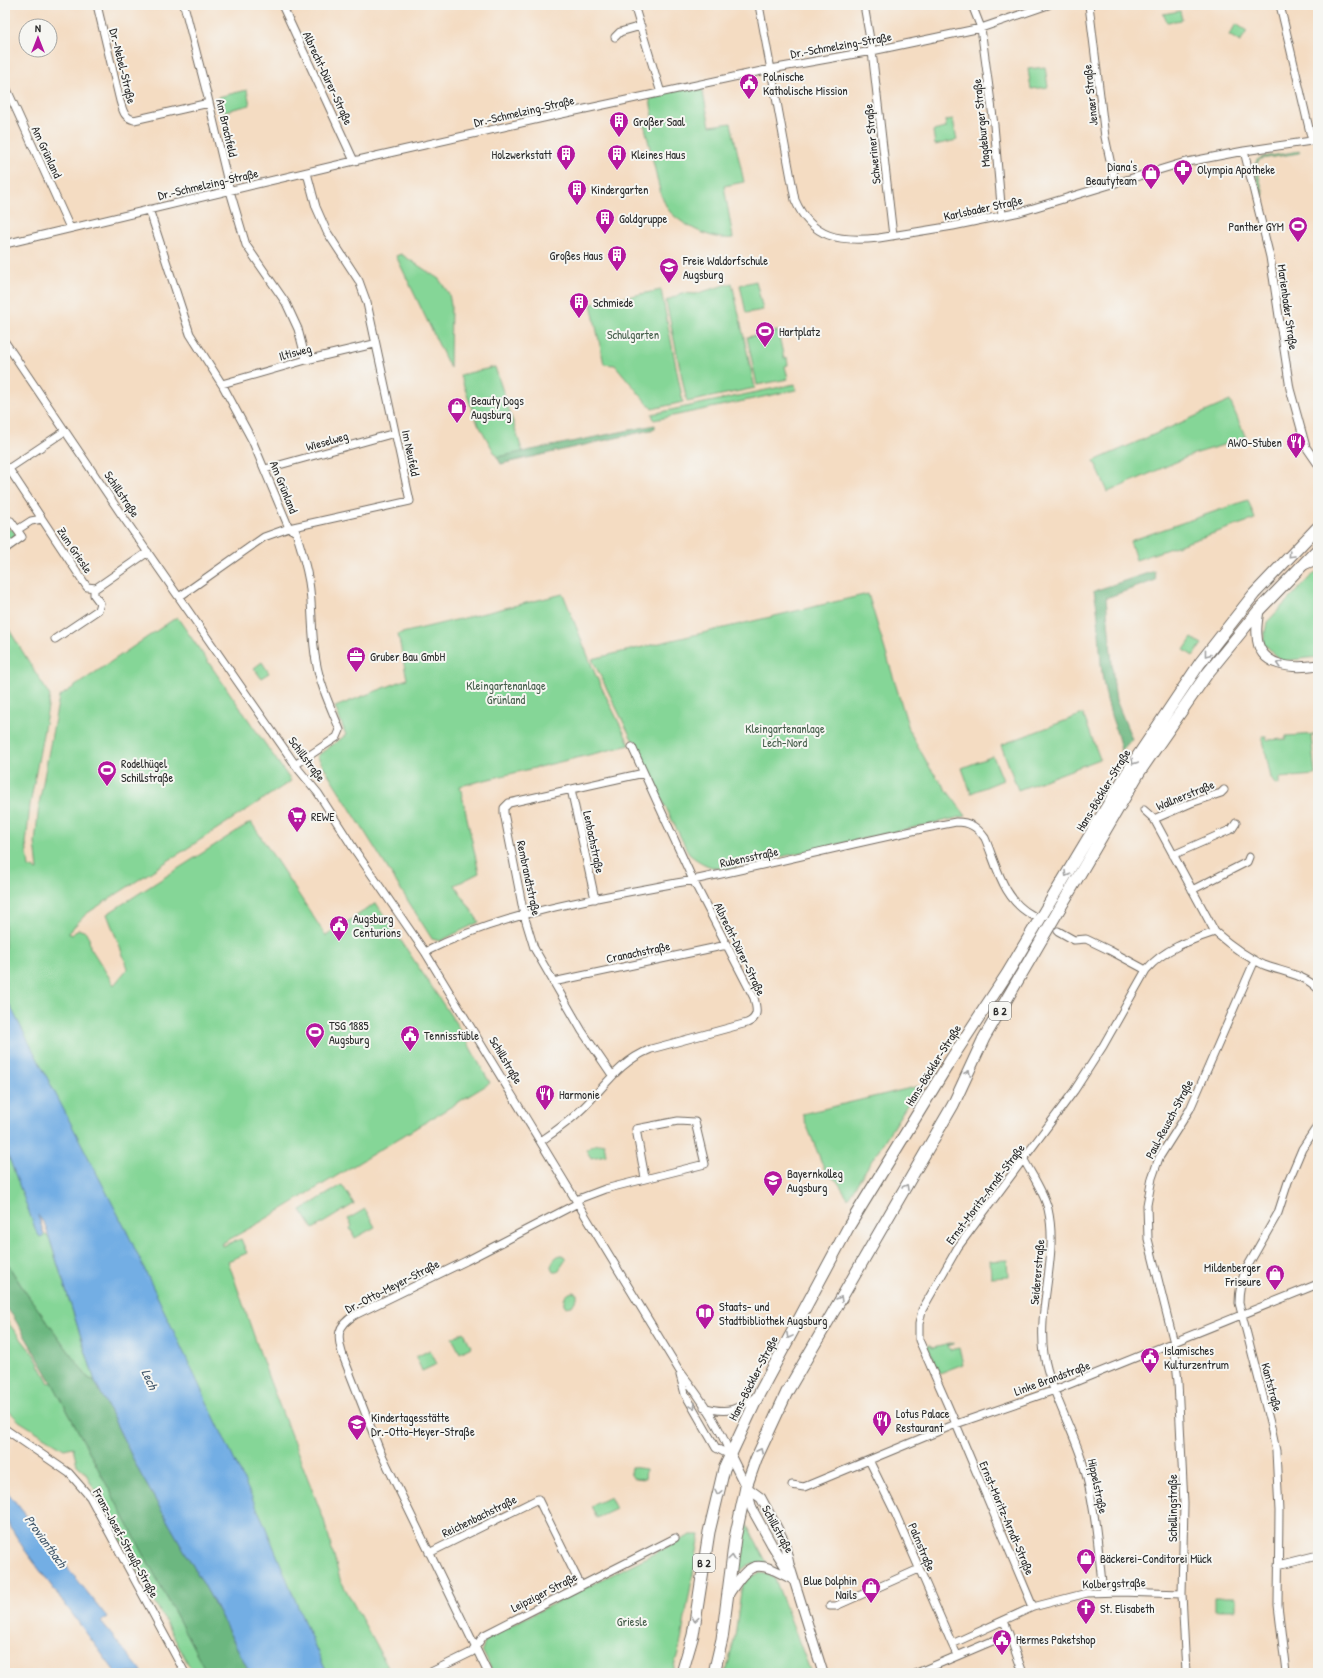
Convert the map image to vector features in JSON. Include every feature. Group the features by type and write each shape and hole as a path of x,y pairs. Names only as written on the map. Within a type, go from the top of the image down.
{"main road":[{"name":"Hans-Böckler-Straße","path":"682,1673 693,1635 709,1532 718,1488 724,1469 759,1394 849,1226 950,1061 1007,974 1133,763 1200,663 1254,594 1318,528"},
{"name":"Hans-Böckler-Straße","path":"714,1673 722,1639 734,1538 746,1487 756,1459 787,1392 953,1105 984,1038 1136,777 1207,674 1259,610 1318,549"}],"street":[{"name":"Dr.-Nebel-Straße","path":"97,5 120,101 124,115 128,119 134,120 209,103"},
{"name":"Am Brachfeld","path":"184,5 230,191 246,245 286,303 298,329 306,360"},
{"name":"Albrecht-Dürer-Straße","path":"282,5 354,161"},
{"path":"634,5 661,92"},
{"name":"Karlsbader Straße","path":"759,5 795,200 804,218 832,238 864,240 953,226 1032,209 1182,163 1244,151 1315,140"},
{"name":"Schweriner Straße","path":"864,5 872,51 893,236"},
{"name":"Magdeburger Straße","path":"972,5 981,28 994,124 1002,216"},
{"name":"Dr.-Schmelzing-Straße","path":"5,244 354,161 661,92 981,28 1048,5"},
{"name":"Jenaer Straße","path":"1089,5 1105,137 1115,183"},
{"path":"1280,5 1315,140"},
{"path":"615,37 620,32 641,26"},
{"name":"Am Grünland","path":"5,85 70,228"},
{"name":"Marienbader Straße","path":"1244,151 1270,257 1290,389 1306,447 1317,463"},
{"name":"Im Neufeld","path":"179,597 264,537 289,528 410,501 366,303 359,281 327,232 316,208 307,173"},
{"name":"Am Grünland","path":"149,209 190,334 222,384 252,440 289,528 296,532 309,582 313,642 318,670 322,685 340,730 337,737 295,765"},
{"name":"Schillstraße","path":"5,342 148,552 295,765 315,790 425,952 541,1141 678,1370 693,1388 725,1439 730,1455 746,1487 752,1509 794,1580 823,1673"},
{"name":"Iltisweg","path":"222,384 306,360 374,344"},
{"path":"7,470 65,431"},
{"name":"Wieselweg","path":"265,469 395,433"},
{"name":"Zum Griesle","path":"7,470 42,519 87,587 94,589 96,588 148,552"},
{"path":"19,529 31,521 42,519"},
{"path":"5,525 11,521 19,529 22,537 5,549"},
{"path":"1302,565 1318,559"},
{"name":"Zum Griesle","path":"56,639 98,610 100,603 94,595 94,589"},
{"path":"1259,610 1257,641 1263,654 1268,659 1274,663 1286,666 1318,665"},
{"name":"Albrecht-Dürer-Straße","path":"541,1141 568,1122 585,1107 612,1075 629,1061 651,1049 747,1023 754,1019 757,1012 756,1005 693,880 632,747"},
{"name":"Rembrandtstraße","path":"612,1075 553,982 534,948 524,915 504,808 509,803 644,773"},
{"name":"Lenbachstraße","path":"571,789 595,899"},
{"name":"Wallnerstraße","path":"1154,819 1191,803 1221,793 1224,790"},
{"name":"Wallnerstraße","path":"1144,810 1154,819 1214,932 1226,942 1255,960 1304,979 1318,989"},
{"name":"Rubensstraße","path":"425,952 481,928 524,915 595,899 693,880 937,826 965,822 980,830 1010,897 1019,907 1032,915"},
{"path":"1173,855 1232,829 1236,823"},
{"path":"1192,890 1247,862 1249,857"},
{"path":"1058,931 1074,940 1086,939 1110,950 1146,970"},
{"name":"Ernst-Moritz-Arndt-Straße","path":"1033,1607 919,1340 922,1310 958,1247 988,1205 1024,1160 1086,1074 1146,970 1168,950 1214,932"},
{"name":"Cranachstraße","path":"553,982 727,945"},
{"name":"Paul-Reusch-Straße","path":"1174,1343 1148,1239 1147,1205 1152,1178 1159,1158 1190,1109 1255,960"},
{"path":"577,1201 593,1192 705,1164 695,1122 678,1121 636,1129 646,1178"},
{"name":"Kantstraße","path":"1286,1673 1279,1618 1279,1503 1276,1451 1242,1315 1239,1297 1242,1278 1278,1213 1288,1182 1302,1149 1318,1125"},
{"name":"Seidererstraße","path":"1024,1160 1044,1197 1049,1219 1051,1248 1042,1341 1046,1367 1055,1390"},
{"name":"Dr.-Otto-Meyer-Straße","path":"488,1673 380,1451 361,1404 339,1342 339,1333 347,1320 355,1315 466,1261 577,1201"},
{"name":"Linke Brandstraße","path":"792,1485 804,1487 956,1424 1055,1390 1318,1284"},
{"name":"Schellingstraße","path":"1174,1343 1182,1433 1184,1497 1182,1594 1186,1673"},
{"name":"Schillstraße","path":"678,1370 685,1394 716,1448 730,1455"},
{"name":"Hippelstraße","path":"1055,1390 1074,1437 1086,1474 1094,1511 1103,1592"},
{"path":"704,1407 714,1411 727,1411 740,1408 759,1394"},
{"name":"Franz-Josef-Strauß-Straße","path":"5,1428 69,1474 90,1497 185,1673"},
{"name":"Palmstraße","path":"869,1460 894,1511 952,1644"},
{"name":"Reichenbachstraße","path":"429,1553 538,1499 581,1586"},
{"name":"Leipziger Straße","path":"429,1673 472,1652 484,1635 675,1538"},
{"path":"1278,1565 1318,1555"},
{"path":"727,1596 743,1572 754,1567 766,1566 794,1580"},
{"path":"830,1606 836,1606 919,1569"},
{"name":"Kolbergstraße","path":"952,1644 1033,1607 1087,1592 1182,1594"},
{"path":"1004,1621 1023,1673"},
{"path":"917,1673 1009,1634"},
{"path":"952,1644 957,1655"}],"green space":[{"path":"1180,11 1182,20 1167,22 1163,14"},
{"path":"1236,24 1247,31 1240,42 1229,35"},
{"path":"1045,67 1048,87 1031,89 1028,69"},
{"path":"701,84 710,126 731,123 744,182 724,186 733,238 708,235 691,227 670,212 661,195 644,123 654,121 649,95"},
{"path":"247,90 250,105 221,112 218,97"},
{"path":"953,119 957,140 935,145 933,131 946,128 945,120"},
{"path":"1300,151 1299,153 1261,159 1257,163 1256,166 1264,195 1262,195 1254,168 1257,160 1263,157"},
{"path":"401,254 439,279 449,294 451,305 450,368 396,256"},
{"path":"756,281 763,310 746,313 740,285"},
{"path":"732,283 755,388 687,402 666,301 682,293 695,294"},
{"name":"Schulgarten","path":"661,290 683,402 652,409 615,365 604,364 591,304"},
{"name":"Hartplatz","path":"778,331 784,359 787,358 788,365 785,366 788,379 757,385 747,337"},
{"path":"495,367 523,453 497,457 476,420 460,375"},
{"path":"795,384 796,390 654,420 652,414"},
{"path":"1230,401 1246,438 1194,454 1108,492 1094,461"},
{"path":"655,425 655,429 501,464 497,457"},
{"path":"1248,500 1255,519 1136,560 1130,541"},
{"path":"12,529 16,534 15,537 5,543 5,532"},
{"path":"1154,571 1156,580 1106,598 1116,700 1132,739 1121,751 1104,686 1098,614 1094,591"},
{"path":"1318,572 1318,657 1282,661 1263,643 1267,622 1314,573"},
{"name":"Kleingartenanlage Grünland","path":"563,594 596,676 630,745 460,786 479,873 455,885 479,922 440,941 432,939 317,756 346,735 335,707 407,679 398,634"},
{"name":"Kleingartenanlage Lech-Nord","path":"868,594 910,732 930,768 966,816 726,869 711,867 697,860 689,854 592,659"},
{"path":"177,617 291,781 86,914 68,933 72,935 78,929 86,932 89,938 90,947 114,985 128,968 107,914 251,822 326,936 376,903 461,1031 490,1083 259,1223 221,1244 222,1246 241,1239 247,1253 228,1261 269,1379 324,1520 340,1579 391,1673 327,1673 5,996 5,623 50,696 30,805 26,844 29,867 38,870 35,843 39,804 59,697"},
{"path":"1192,638 1202,644 1193,656 1184,650"},
{"path":"262,662 269,673 261,678 254,668"},
{"path":"1083,714 1100,759 1018,790 1001,745"},
{"path":"1317,735 1311,736 1315,775 1279,778 1279,785 1274,783 1271,778 1262,736 1266,736 1267,740 1286,739 1286,736"},
{"path":"993,756 1003,780 971,793 962,768"},
{"path":"919,1086 848,1198 837,1181 826,1173 802,1114"},
{"path":"604,1143 606,1155 591,1158 586,1150 594,1145"},
{"path":"5,1147 43,1236 44,1234 49,1237 95,1381 88,1378 24,1290 5,1260"},
{"path":"342,1185 354,1204 313,1229 301,1210"},
{"path":"365,1209 375,1227 355,1238 350,1228 352,1226 348,1219"},
{"path":"562,1255 565,1257 565,1261 558,1271 553,1271 551,1267 553,1261 556,1257"},
{"path":"5,1260 24,1290 88,1378 95,1381 140,1473 212,1599 250,1673 207,1673 52,1382 13,1316 5,1306"},
{"path":"1007,1260 1008,1277 991,1278 990,1261"},
{"path":"573,1292 577,1294 577,1298 572,1306 566,1307 564,1304 565,1298 569,1293"},
{"path":"5,1319 34,1355 49,1383 52,1382 207,1673 193,1673 85,1472 77,1465 73,1447 64,1449 19,1421 5,1407"},
{"path":"464,1332 471,1347 460,1353 452,1338"},
{"path":"954,1343 948,1346 950,1350 959,1348 963,1364 940,1373 927,1346 928,1345 933,1348"},
{"path":"430,1350 437,1364 422,1371 416,1357"},
{"path":"631,1467 646,1469 645,1479 633,1478 630,1473"},
{"path":"610,1497 616,1509 597,1518 591,1506"},
{"path":"744,1520 767,1563 748,1565 736,1574 740,1545 742,1544"},
{"name":"Griesle","path":"691,1535 700,1535 680,1646 672,1673 493,1673 482,1650 487,1637"},
{"path":"760,1573 767,1574 775,1579 811,1673 726,1673 735,1636 741,1591 748,1578"},
{"path":"1215,1597 1235,1597 1235,1610 1215,1610"}],"water":[{"name":"Lech","path":"5,996 127,1232 263,1521 305,1624 327,1673 250,1673 212,1599 140,1473 95,1381 45,1225 38,1215 44,1234 40,1237 36,1231 5,1147"},
{"name":"Proviantbach","path":"5,1489 107,1617 101,1622 143,1673 116,1673 24,1549 5,1518"}],"place":[{"name":"Polnische Katholische Mission","path":"749,100"},
{"name":"Großer Saal","path":"619,138"},
{"name":"Holzwerkstatt","path":"566,171"},
{"name":"Kleines Haus","path":"617,171"},
{"name":"Olympia Apotheke","path":"1183,186"},
{"name":"Diana's Beautyteam","path":"1151,190"},
{"name":"Kindergarten","path":"577,206"},
{"name":"Goldgruppe","path":"605,235"},
{"name":"Panther GYM","path":"1298,243"},
{"name":"Großes Haus","path":"617,272"},
{"name":"Freie Waldorfschule Augsburg","path":"669,284"},
{"name":"Schmiede","path":"579,319"},
{"name":"Hartplatz","path":"765,348"},
{"name":"Beauty Dogs Augsburg","path":"457,424"},
{"name":"AWO-Stuben","path":"1296,459"},
{"name":"Gruber Bau GmbH","path":"356,673"},
{"name":"Rodelhügel Schillstraße","path":"107,787"},
{"name":"REWE","path":"297,833"},
{"name":"Augsburg Centurions","path":"339,942"},
{"name":"TSG 1885 Augsburg","path":"315,1049"},
{"name":"Tennisstüble","path":"410,1052"},
{"name":"Harmonie","path":"545,1111"},
{"name":"Bayernkolleg Augsburg","path":"773,1197"},
{"name":"Mildenberger Friseure","path":"1275,1291"},
{"name":"Staats- und Stadtbibliothek Augsburg","path":"705,1330"},
{"name":"Islamisches Kulturzentrum","path":"1150,1374"},
{"name":"Lotus Palace Restaurant","path":"882,1437"},
{"name":"Kindertagesstätte Dr.-Otto-Meyer-Straße","path":"357,1441"},
{"name":"Bäckerei-Conditorei Mück","path":"1086,1575"},
{"name":"Blue Dolphin Nails","path":"871,1604"},
{"name":"St. Elisabeth","path":"1086,1625"},
{"name":"Hermes Paketshop","path":"1002,1656"}]}
